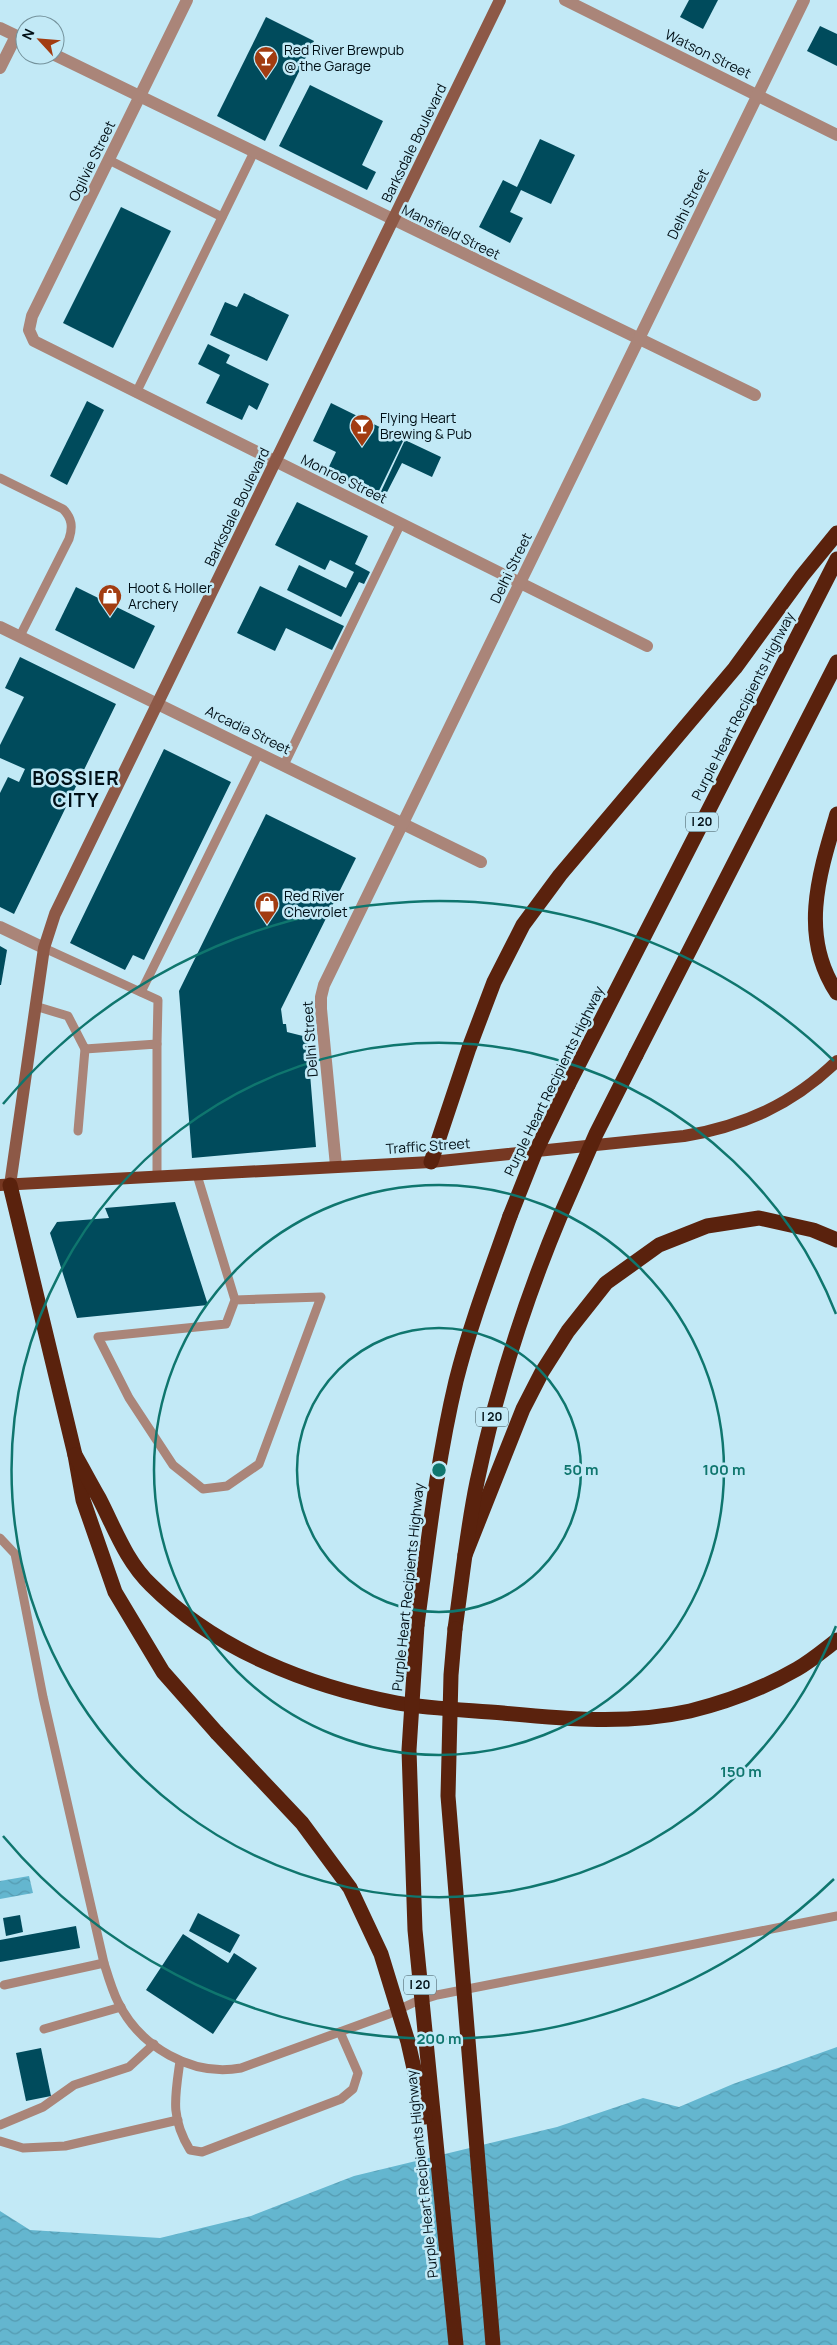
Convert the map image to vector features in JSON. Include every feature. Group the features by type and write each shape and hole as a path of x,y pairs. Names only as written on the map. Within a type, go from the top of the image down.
{"highway":[{"path":"431,1162 469,1048 494,982 524,925 560,876 735,668 802,576 837,533"},
{"name":"Purple Heart Recipients Highway","path":"456,2345 415,1930 409,1750 417,1625 438,1466 456,1381 479,1302 510,1216 536,1153 568,1085 837,559"},
{"name":"I 20","path":"494,2345 448,1796 451,1675 455,1629 477,1484 497,1400 525,1308 561,1214 596,1134 837,662"},
{"path":"837,814 820,870 815,898 816,940 821,960 837,993"},
{"path":"821,960 837,962"},
{"path":"5,1185 75,1455 82,1500 115,1592 163,1672 217,1733 302,1823 350,1888 384,1963 408,2042 438,2177"},
{"path":"465,1555 523,1409 542,1372 568,1331 606,1283 659,1245 707,1226 759,1218 813,1230 837,1240"},
{"path":"75,1455 129,1558 150,1584 177,1609 215,1635 255,1656 299,1677 341,1691 399,1703 580,1721 634,1720 690,1711 743,1695 798,1668 837,1640"}],"main road":[{"name":"Barksdale Boulevard","path":"5,1185 36,1006 44,948 55,914 500,0"},
{"name":"Traffic Street","path":"5,1185 431,1162 684,1136 720,1129 755,1117 816,1080 837,1061"}],"street":[{"name":"Ogilvie Street","path":"30,336 29,324 32,316 187,0"},
{"name":"Watson Street","path":"566,0 837,135"},
{"name":"Delhi Street","path":"336,1166 321,997 341,948 522,582 804,0"},
{"path":"0,28 15,36"},
{"path":"0,68 15,46"},
{"name":"Mansfield Street","path":"65,60 754,395"},
{"name":"Monroe Street","path":"30,336 45,348 522,582 647,646"},
{"name":"Arcadia Street","path":"0,627 481,862"},
{"path":"0,927 44,948"}],"lane":[{"path":"136,393 254,152"},
{"path":"109,160 222,217"},
{"path":"0,478 63,509 70,519 72,526 69,539 20,636"},
{"path":"284,765 401,523"},
{"path":"141,992 259,753"},
{"path":"44,948 158,1000 157,1177"},
{"path":"36,1006 68,1016 85,1049 78,1131"},
{"path":"85,1049 157,1044"},
{"path":"197,1175 235,1300 226,1324 98,1337 129,1398 173,1465 203,1489 227,1486 259,1464 321,1297 235,1300"},
{"path":"0,1538 15,1554 43,1698 104,1962 121,2008 141,2034 180,2061 206,2070 225,2071 242,2068 388,2014 414,2002 474,1986 837,1916"},
{"path":"4,1985 104,1962"},
{"path":"44,2029 121,2008"},
{"path":"180,2061 174,2105 183,2138 190,2150 202,2152 341,2099 353,2089 358,2073 340,2032"},
{"path":"0,2125 43,2107 74,2085 129,2067 154,2044"},
{"path":"0,2141 23,2148 65,2146 178,2120"}],"water":[{"path":"29,1876 33,1893 0,1899 0,1881"},
{"path":"837,2047 837,2345 0,2345 0,2211 30,2230 160,2238 251,2216 354,2176 557,2127 643,2098 679,2107 733,2084"}],"building":[{"path":"689,0 718,0 703,29 680,17"},
{"name":"Red River Brewpub @ the Garage","path":"266,17 314,41 265,141 217,116"},
{"path":"820,26 837,34 837,66 807,51"},
{"path":"310,85 383,121 362,165 376,172 367,190 279,146"},
{"path":"540,139 575,155 551,204 521,190 510,212 523,218 510,243 479,227 503,180 517,187"},
{"path":"121,207 171,231 113,348 63,323"},
{"path":"244,293 289,315 267,361 210,335 225,302 237,307"},
{"path":"208,344 230,355 226,363 269,384 257,410 249,405 242,420 206,403 220,375 198,364"},
{"path":"87,401 104,410 67,485 50,476"},
{"name":"Flying Heart Brewing & Pub","path":"331,403 404,439 376,497 326,473 336,452 313,441"},
{"path":"405,440 441,457 432,477 402,463 383,500 378,498"},
{"path":"297,502 368,536 355,564 370,572 364,584 359,582 341,617 287,590 299,565 346,588 354,572 330,560 325,570 275,545"},
{"path":"260,586 344,626 332,650 286,628 275,651 237,633"},
{"path":"76,587 155,626 134,669 55,630"},
{"path":"20,657 116,704 14,914 0,907 0,793 8,777 19,782 25,769 0,758 0,745 24,697 5,688"},
{"path":"164,749 231,782 144,960 133,955 125,970 70,943"},
{"name":"Red River Chevrolet","path":"266,814 356,858 281,1009 283,1024 286,1024 287,1032 307,1037 316,1147 192,1158 179,991"},
{"path":"0,946 7,950 1,985 0,985"},
{"path":"175,1202 208,1305 77,1318 50,1233 57,1222 109,1218 105,1208"},
{"path":"198,1913 240,1935 230,1953 189,1931"},
{"path":"20,1915 23,1932 6,1936 3,1918"},
{"path":"76,1926 80,1948 0,1962 0,1940"},
{"path":"183,1934 228,1963 234,1953 257,1968 213,2034 146,1990"},
{"path":"41,2048 51,2096 26,2101 16,2053"}],"place":[{"name":"Red River Brewpub @ the Garage","path":"266,79"},
{"name":"Flying Heart Brewing & Pub","path":"362,447"},
{"name":"Hoot & Holler Archery","path":"110,617"},
{"name":"Red River Chevrolet","path":"267,925"}],"district":[{"name":"BOSSIER CITY","path":"76,789"}]}
